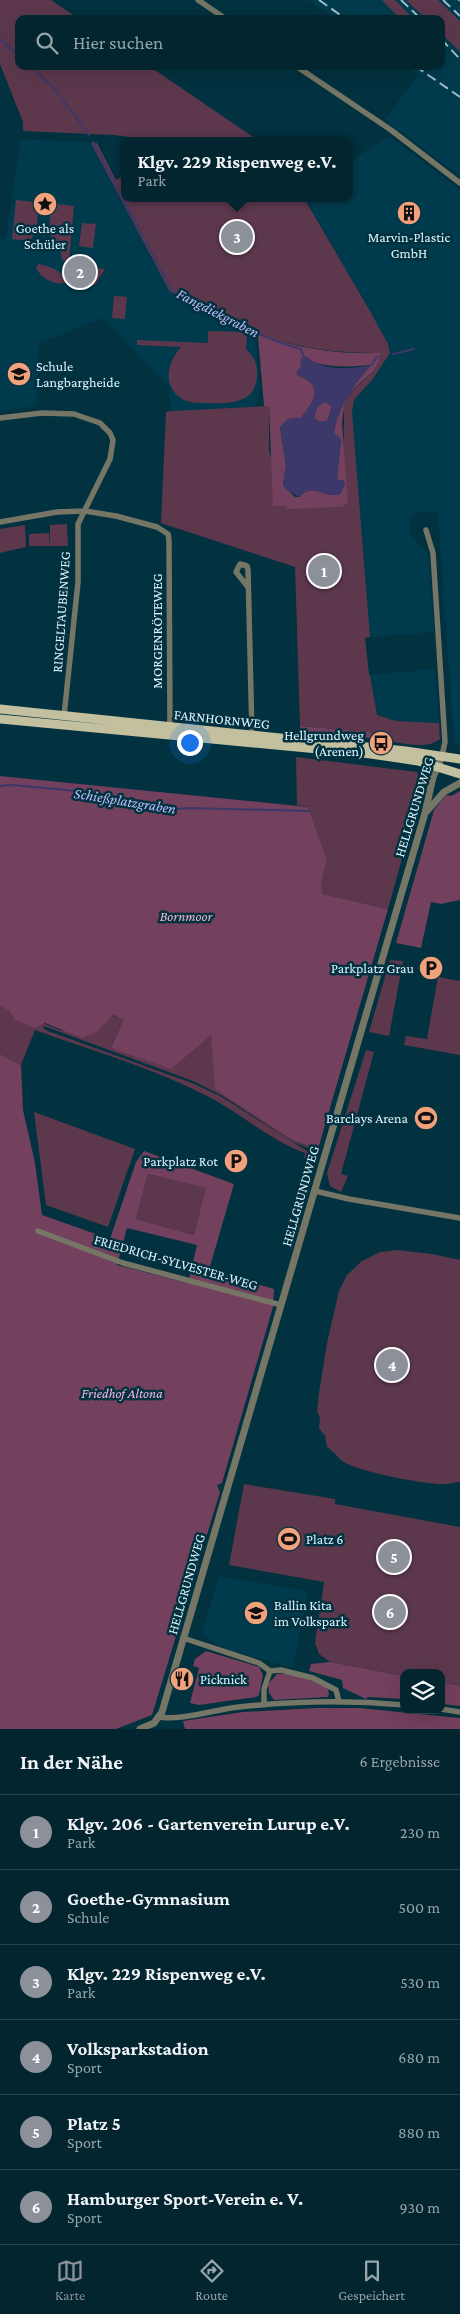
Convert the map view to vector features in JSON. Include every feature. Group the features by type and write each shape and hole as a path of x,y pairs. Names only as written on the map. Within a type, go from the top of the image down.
{"main road":[{"name":"FARNHORNWEG","path":"0,709 396,750 460,759"},
{"name":"FARNHORNWEG","path":"0,719 371,754 407,759 460,774"}],"street":[{"path":"198,0 220,15"},
{"path":"302,70 391,130 460,183"},
{"name":"RINGELTAUBENWEG","path":"0,418 58,412 89,418 107,428 112,440 112,449 78,524 78,582 64,716"},
{"path":"0,522 85,511"},
{"name":"MORGENRÖTEWEG","path":"85,511 116,516 157,527 168,534 170,728"},
{"name":"HELLGRUNDWEG","path":"160,1717 425,813 433,777 442,756 445,742 433,558 426,530"},
{"path":"248,588 252,736"},
{"path":"425,813 444,792 460,784"},
{"path":"315,1190 343,1198 460,1218"},
{"name":"FRIEDRICH-SYLVESTER-WEG","path":"38,1231 116,1260 280,1305"},
{"path":"183,1638 259,1663 270,1670 293,1672 322,1681 336,1690 339,1702"},
{"path":"264,1705 264,1689 270,1670"},
{"path":"140,1729 154,1723 160,1717 175,1718 220,1709 339,1702 400,1705"},
{"path":"445,1710 460,1712"}],"shaded area":[{"path":"0,0 51,0 73,15 15,15 15,70 155,70 253,137 129,137 23,131 23,122 0,64"},
{"path":"308,0 460,0 460,176 385,120 418,75 411,70 445,70 445,15 330,15"},
{"path":"382,0 395,0 410,15 396,15"},
{"path":"406,0 438,0 460,21 460,52 445,37 445,15 422,15"},
{"path":"389,136 460,190 460,747 454,741 438,512 415,513 409,520 409,532 428,554 434,632 370,637 352,412 354,400 372,380 390,353 370,311 308,204 309,202 353,202 353,159"},
{"path":"21,139 91,143 170,292 198,303 256,337 260,391 256,407 171,411 169,386 103,318 39,343 36,406 0,411 0,238 6,237"},
{"path":"91,143 97,143 116,180 121,177 121,200"},
{"path":"16,200 35,202 37,222 35,232 30,241 12,239"},
{"path":"122,202 306,202 370,311 388,344 390,353 372,380 354,400 352,412 370,637 365,638 369,675 377,715 396,721 439,723 440,739 434,743 426,745 407,744 371,738 369,732 300,726 295,567 161,523 166,412 171,411 269,406 269,451 287,508 343,507 344,411 348,397 353,390 377,366 380,353 316,349 285,342 255,331 256,337 198,303 170,292"},
{"path":"51,203 74,206 69,262 62,260 60,248 49,234"},
{"path":"82,223 96,224 93,248 79,246"},
{"path":"38,264 52,268 60,273 64,276 67,283 58,283 45,279 36,268"},
{"path":"87,267 105,269 95,285 87,284 84,280 83,272"},
{"path":"114,296 127,297 125,319 112,318"},
{"path":"208,331 247,332 246,349 255,361 257,376 256,385 248,396 242,400 228,403 201,403 182,399 175,394 169,381 170,366 181,347 137,345 137,340 208,343"},
{"path":"306,356 320,365 337,368 371,365 348,396 336,423 334,433 341,439 337,476 338,480 344,480 345,484 340,494 334,495 309,490 299,497 285,489 283,485 286,465 280,427 288,419 301,418 310,405 315,393 311,383 297,375 296,372 300,368 301,358","holes":["326,402 332,407 327,421 320,422 315,419 316,411 321,404"]},
{"path":"67,524 68,546 50,546 50,525"},
{"path":"25,525 26,547 0,553 0,529"},
{"path":"49,533 50,546 29,546 29,534"},
{"path":"435,669 439,723 396,721 377,715 370,675"},
{"path":"296,757 417,772 422,786 388,909 323,894 321,886 327,859 308,807 297,805"},
{"path":"390,960 403,961 389,1036 369,1032"},
{"path":"438,977 460,981 460,1055 404,1045 406,1036 427,1039"},
{"path":"0,1006 60,1030 98,1031 112,1015 123,1020 111,1047 211,1035 293,1141 318,1149 315,1157 304,1158 305,1153 279,1141 216,1101 183,1084 141,1067 35,1030 21,1065 0,1054","holes":["44,1026 193,1081 221,1095 293,1142 317,1150 313,1152 315,1156 220,1096 192,1083 43,1028"]},
{"path":"366,1050 374,1052 341,1174 348,1176 341,1192 330,1186 327,1173"},
{"path":"34,1112 135,1149 108,1227 46,1205"},
{"path":"148,1174 207,1188 194,1235 136,1219"},
{"path":"397,1250 432,1254 460,1260 460,1482 436,1484 360,1469 341,1460 327,1447 325,1436 319,1428 320,1418 317,1411 319,1393 327,1343 339,1291 347,1275 362,1261 380,1252"},
{"path":"244,1484 335,1499 335,1504 460,1527 460,1686 445,1683 445,1669 400,1669 400,1675 330,1662 319,1654 315,1643 324,1582 229,1565"},
{"name":"Ballin Kita im Volkspark","path":"219,1576 308,1591 293,1668 220,1647 202,1634"}],"green space":[{"path":"260,333 304,347 334,352 380,353 377,366 348,396 345,406 342,423 348,503 343,505 343,507 287,509 286,506 273,506 269,406 264,406 258,337","holes":["313,362 342,366 371,365 347,396 336,423 334,433 341,440 337,476 338,480 345,484 340,494 334,495 310,490 299,497 295,497 283,485 286,465 280,427 288,419 301,418 310,405 315,393 314,388 306,379 297,375 297,372 300,368"]},
{"path":"326,402 332,407 327,421 320,422 315,419 316,411 321,404"},
{"path":"300,726 370,732 371,738 300,733"},
{"name":"Bornmoor","path":"0,776 308,807 327,859 321,886 323,894 388,909 318,1149 294,1141 215,1089 211,1035 171,1069 111,1048 123,1020 113,1015 98,1031 82,1038 45,1023 34,1028 14,1019 10,1011 0,1006"},
{"path":"460,791 460,900 441,904 431,902 421,948 396,943 434,810 446,795 451,796"},
{"name":"Friedhof Altona","path":"0,1054 21,1065 23,1110 35,1163 42,1215 110,1239 136,1162 144,1151 234,1184 209,1270 274,1289 273,1307 222,1483 217,1485 220,1492 152,1715 116,1729 0,1729","holes":["148,1174 206,1188 194,1235 136,1219","127,1228 197,1245 188,1283 117,1265"]},
{"path":"206,1651 259,1667 263,1675 259,1695 199,1705 190,1703 199,1668 193,1666 195,1659"},
{"path":"330,1662 400,1675 400,1699 368,1697 366,1699 343,1688 342,1680 309,1671 311,1664"},
{"path":"277,1674 296,1675 317,1682 328,1688 329,1695 328,1697 274,1700 269,1693 268,1684"},
{"path":"445,1683 460,1686 460,1706 445,1704"},
{"path":"359,1708 400,1712 400,1714 460,1718 460,1729 185,1729 183,1721 243,1712"}],"waterway":[{"name":"Fangdiekgraben","path":"0,39 15,52"},
{"name":"Fangdiekgraben","path":"34,70 55,89 89,135"},
{"name":"Fangdiekgraben","path":"93,142 121,195"},
{"name":"Fangdiekgraben","path":"125,202 172,291 251,330 301,349 304,358"},
{"name":"Fangdiekgraben","path":"393,354 414,349"},
{"name":"Fangdiekgraben","path":"371,365 378,356"},
{"name":"Schießplatzgraben","path":"0,786 12,785 102,794 162,810 190,808 310,811"}],"railway":[{"path":"319,0 340,15"},
{"path":"401,0 417,15"},
{"path":"443,0 460,16"},
{"path":"445,43 460,59"},
{"path":"421,70 460,97"}],"place":[{"name":"Goethe als Schüler","path":"45,204"},
{"name":"Marvin-Plastic GmbH","path":"409,213"},
{"name":"Klgv. 229 Rispenweg e.V.","path":"237,237"},
{"name":"Goethe-Gymnasium","path":"80,272"},
{"name":"Schule Langbargheide","path":"19,374"},
{"name":"Klgv. 206 - Gartenverein Lurup e.V.","path":"324,571"},
{"name":"Hellgrundweg (Arenen)","path":"381,743"},
{"name":"Parkplatz Grau","path":"431,968"},
{"name":"Barclays Arena","path":"426,1118"},
{"name":"Parkplatz Rot","path":"236,1161"},
{"name":"Volksparkstadion","path":"392,1365"},
{"name":"Platz 6","path":"289,1539"},
{"name":"Platz 5","path":"394,1557"},
{"name":"Hamburger Sport-Verein e. V.","path":"390,1612"},
{"name":"Ballin Kita im Volkspark","path":"256,1613"},
{"name":"Picknick","path":"182,1679"}]}
